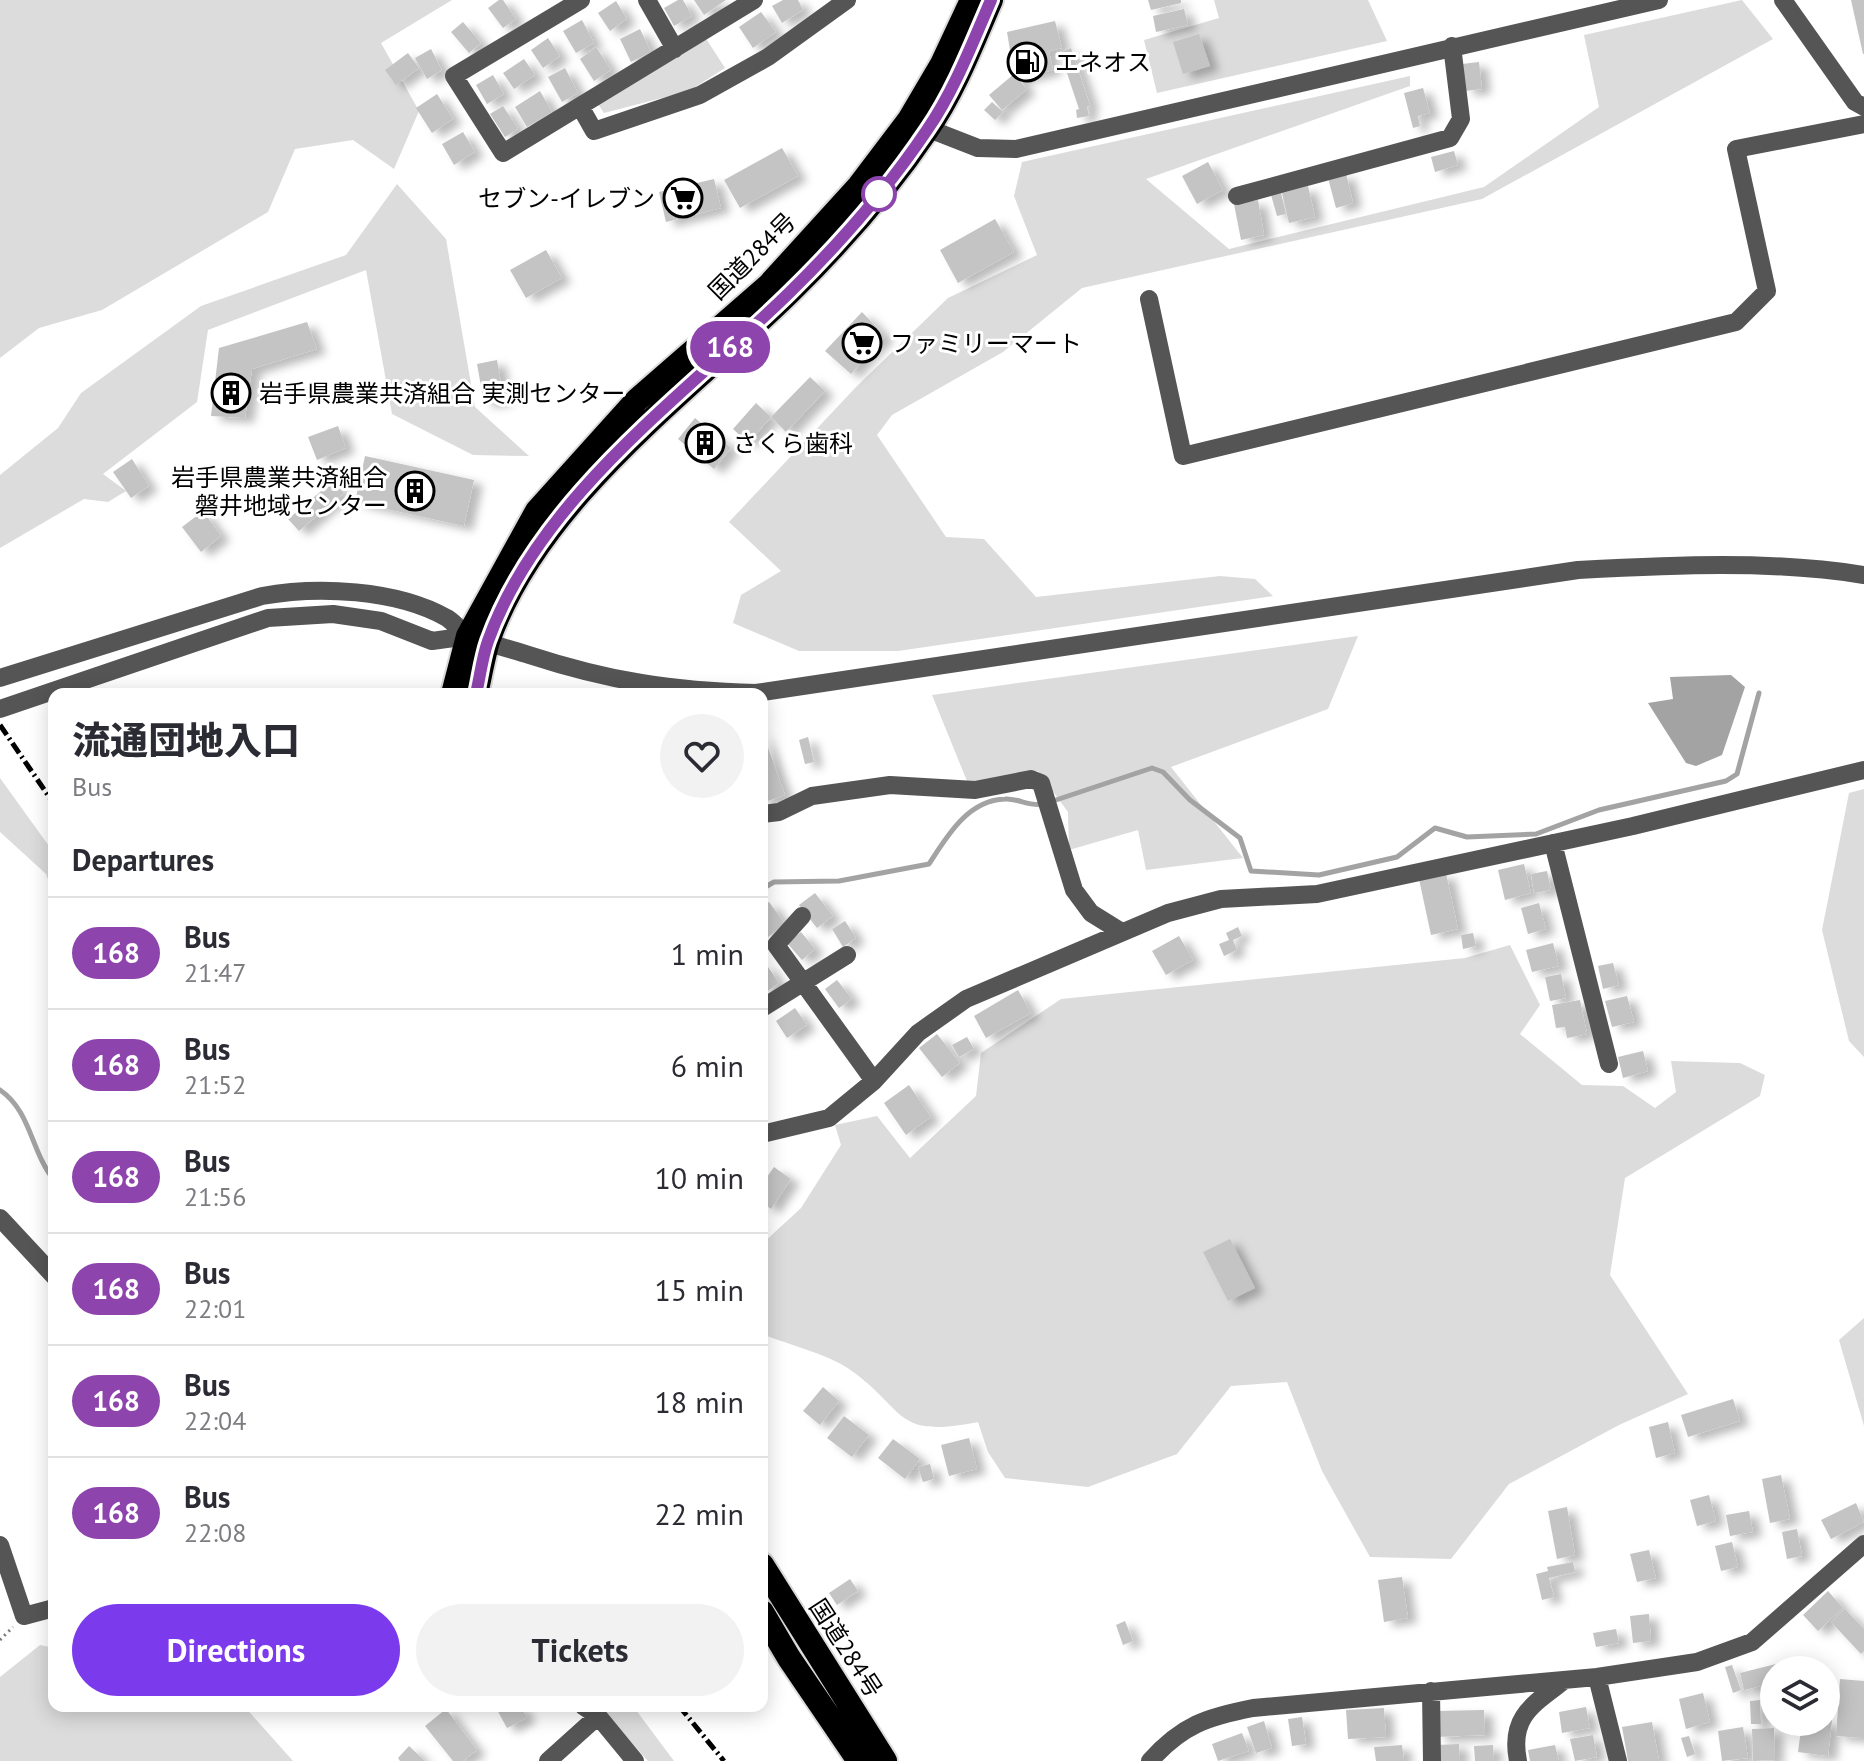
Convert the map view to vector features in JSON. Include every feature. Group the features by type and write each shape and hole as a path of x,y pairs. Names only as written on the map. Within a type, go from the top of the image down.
{"highway":[{"name":"国道284号","path":"919,124 942,64 972,0"},
{"name":"国道284号","path":"456,688 478,639 557,521 636,433 792,290 874,201 919,124 960,70 991,0"},
{"name":"国道284号","path":"476,688 478,639"},
{"name":"国道284号","path":"768,1575 885,1761"},
{"path":"768,1622 859,1761"}],"street":[{"path":"581,0 454,76 503,153 754,0"},
{"path":"647,0 675,49"},
{"path":"581,108 594,131 700,95 768,57 847,0"},
{"path":"919,124 978,148 1016,149 1659,0"},
{"path":"1783,0 1855,102 1864,107"},
{"path":"1237,196 1450,138 1461,119 1452,46"},
{"path":"1149,299 1183,456 1736,322 1767,291 1736,149 1864,124"},
{"path":"768,691 1578,570 1809,566 1864,575"},
{"path":"0,678 262,596 291,591 361,593 407,603 447,618 478,639 580,671 648,687 666,688"},
{"path":"61,688 268,618 333,614 381,621 432,641 478,639"},
{"path":"8,706 48,692"},
{"path":"768,1133 829,1118 874,1081 918,1033 966,999 1120,931 1221,899 1317,894 1553,843 1864,770"},
{"path":"768,813 779,812 812,796 890,785 975,790 1031,779 1041,783 1074,890 1091,913 1120,931"},
{"path":"1553,843 1609,1064"},
{"path":"802,916 776,945 874,1081"},
{"path":"768,1004 847,955"},
{"path":"0,1218 48,1270"},
{"path":"1150,1761 1180,1732 1207,1717 1267,1707 1597,1677 1697,1662 1752,1642 1864,1544"},
{"path":"0,1545 24,1616 48,1610"},
{"path":"1597,1677 1618,1761"},
{"path":"1518,1761 1514,1741 1525,1711 1565,1680"},
{"path":"1431,1691 1432,1761"},
{"path":"548,1761 590,1712"},
{"path":"592,1712 635,1761"}],"shaded area":[{"path":"0,0 452,0 381,43 419,111 394,169 353,140 295,149 268,212 102,310 39,328 0,358"},
{"path":"1214,0 1368,0 1387,41 1157,93 1144,40 1219,18"},
{"path":"1742,0 1773,39 1482,199 1082,288 1003,352 892,415 877,435 946,537 984,539 1036,597 1220,576 1255,579 1273,596 898,651 799,651 733,623 741,595 781,571 729,522 856,387 948,298 1037,255 1014,196 1022,162 1410,76 1410,86 1146,179 1229,249 1484,187 1599,107 1584,35"},
{"path":"705,37 725,68 689,91 604,113 598,104"},
{"path":"397,184 446,239 475,407 529,456 473,455 392,414 366,270 208,330 197,402 103,474 126,491 108,502 84,499 0,548 0,475 58,428 81,393 201,306 346,255"},
{"path":"1358,636 1328,709 1171,767 1243,858 1146,870 1138,830 1069,850 1068,812 1038,771 969,786 932,695"},
{"path":"1731,675 1745,687 1722,755 1696,766 1686,763 1648,703 1673,699 1670,677"},
{"path":"0,778 48,845 48,880 46,874 0,832"},
{"path":"1864,789 1864,1057 1849,1041 1822,930 1849,793"},
{"path":"1510,945 1540,1005 1520,1034 1582,1085 1623,1086 1655,1108 1676,1092 1671,1061 1740,1063 1765,1075 1760,1096 1625,1178 1610,1275 1688,1394 1619,1425 1509,1484 1451,1559 1370,1557 1322,1471 1287,1382 1231,1386 1177,1454 1088,1487 1005,1478 988,1452 978,1422 930,1427 915,1424 839,1363 768,1336 768,1238 801,1208 841,1145 835,1125 877,1116 910,1158 976,1096 981,1053 1061,999 1465,958"},
{"path":"1864,1318 1864,1426 1839,1340"},
{"path":"40,1645 48,1647 48,1712 249,1712 293,1761 0,1761 0,1677"},
{"path":"604,1712 637,1712 674,1761 648,1761"}],"building":[{"path":"503,0 516,19 503,28 488,8"},
{"path":"683,0 692,16 674,26 664,8"},
{"path":"694,0 726,0 704,15"},
{"path":"783,0 798,0 803,10 782,23 772,6"},
{"path":"1148,0 1181,0 1181,3 1151,10"},
{"path":"1851,0 1864,0 1864,54 1863,54"},
{"path":"616,1 627,19 610,31 598,13"},
{"path":"1184,9 1188,25 1156,32 1153,16"},
{"path":"761,12 776,32 753,48 739,27"},
{"path":"582,20 594,43 576,53 563,31"},
{"path":"1055,21 1062,48 1049,51 1053,70 1018,79 1027,89 1002,110 989,95 1014,74 1007,32"},
{"path":"463,22 481,43 469,53 451,32"},
{"path":"640,29 651,52 631,62 620,39"},
{"path":"1199,34 1210,66 1183,74 1173,42"},
{"path":"548,38 560,56 543,68 531,50"},
{"path":"596,47 611,70 594,81 580,59"},
{"path":"1071,48 1090,105 1087,107 1089,116 1077,118 1076,110 1079,109 1060,52"},
{"path":"431,49 442,70 427,79 415,58"},
{"path":"408,53 419,68 396,85 385,70"},
{"path":"524,59 535,75 514,89 503,73"},
{"path":"1479,62 1482,89 1465,91 1462,64"},
{"path":"565,68 578,93 562,102 548,77"},
{"path":"493,75 504,94 487,104 476,85"},
{"path":"1423,88 1430,113 1418,116 1420,126 1413,128 1404,93"},
{"path":"540,91 552,112 527,127 515,107"},
{"path":"437,94 453,119 432,133 416,108"},
{"path":"992,102 1003,112 995,120 984,110"},
{"path":"503,106 518,129 505,137 490,114"},
{"path":"463,132 475,152 454,165 442,144"},
{"path":"782,148 798,176 740,208 724,180"},
{"path":"1454,151 1458,165 1435,172 1431,157"},
{"path":"1208,162 1223,190 1197,204 1182,176"},
{"path":"1346,173 1353,203 1336,208 1328,178"},
{"path":"714,179 721,208 666,222 659,192"},
{"path":"1308,186 1315,217 1289,223 1282,193"},
{"path":"1281,193 1286,214 1277,216 1271,195"},
{"path":"1258,200 1264,235 1241,240 1234,204"},
{"path":"995,219 1014,252 958,283 940,250"},
{"path":"546,250 562,278 526,298 510,270"},
{"path":"862,312 885,336 851,374 825,351"},
{"name":"岩手県農業共済組合 実測センター","path":"307,322 317,349 252,369 245,418 211,416 219,348"},
{"path":"497,360 504,400 484,403 477,364"},
{"path":"810,377 825,391 786,432 771,417"},
{"path":"756,403 771,417 748,443 733,429"},
{"name":"さくら歯科","path":"695,418 731,448 714,469 678,439"},
{"path":"338,426 346,448 317,460 308,437"},
{"name":"岩手県農業共済組合 磐井地域センター","path":"365,456 474,480 464,526 355,502"},
{"path":"132,459 149,486 131,498 113,472"},
{"path":"333,481 344,493 299,531 288,519"},
{"path":"203,511 221,536 201,552 182,527"},
{"path":"808,737 814,762 805,764 799,740"},
{"path":"768,748 785,795 768,801"},
{"path":"1524,864 1531,893 1505,900 1498,870"},
{"path":"1547,871 1551,890 1534,893 1531,874"},
{"path":"1446,873 1458,929 1431,935 1419,879"},
{"path":"815,893 833,916 817,928 799,905"},
{"path":"768,903 785,924 768,937"},
{"path":"1539,903 1546,929 1528,934 1521,908"},
{"path":"845,921 856,938 843,947 832,929"},
{"path":"1238,927 1242,936 1233,940 1237,950 1224,956 1219,944 1229,940 1226,933"},
{"path":"801,932 815,949 802,960 787,943"},
{"path":"1473,933 1476,946 1463,949 1461,935"},
{"path":"1179,936 1193,960 1166,975 1152,951"},
{"path":"1553,943 1559,966 1532,972 1526,950"},
{"path":"1613,963 1619,985 1603,989 1598,966"},
{"path":"768,967 779,983 768,991"},
{"path":"1561,974 1566,998 1550,1001 1545,977"},
{"path":"837,980 852,999 839,1008 825,989"},
{"path":"1018,990 1031,1013 986,1038 974,1016"},
{"path":"1627,996 1634,1022 1612,1027 1605,1001"},
{"path":"1580,1000 1587,1034 1567,1038 1565,1027 1556,1028 1552,1005"},
{"path":"795,1008 807,1025 787,1038 776,1021"},
{"path":"937,1034 960,1063 942,1077 919,1048"},
{"path":"967,1037 974,1049 959,1057 952,1045"},
{"path":"1643,1051 1648,1071 1623,1078 1618,1057"},
{"path":"909,1085 931,1117 906,1135 884,1103"},
{"path":"774,1167 791,1179 771,1209 768,1207 768,1176"},
{"path":"1230,1239 1255,1288 1228,1301 1203,1252"},
{"path":"823,1387 839,1401 820,1425 803,1411"},
{"path":"1733,1399 1740,1421 1688,1437 1681,1415"},
{"path":"844,1416 869,1435 852,1457 827,1438"},
{"path":"1668,1422 1675,1453 1656,1458 1649,1427"},
{"path":"969,1438 977,1469 949,1476 941,1445"},
{"path":"893,1439 920,1459 905,1479 878,1458"},
{"path":"930,1464 934,1479 923,1482 918,1467"},
{"path":"1781,1475 1790,1519 1770,1523 1762,1479"},
{"path":"1709,1495 1716,1521 1697,1526 1690,1500"},
{"path":"1856,1503 1864,1522 1831,1539 1821,1520"},
{"path":"1567,1507 1575,1555 1557,1559 1548,1511"},
{"path":"1749,1511 1753,1532 1730,1536 1726,1515"},
{"path":"1797,1529 1802,1556 1787,1559 1782,1532"},
{"path":"1732,1542 1738,1567 1721,1571 1715,1546"},
{"path":"1649,1550 1656,1578 1637,1582 1630,1554"},
{"path":"1573,1562 1575,1572 1549,1578 1554,1597 1542,1600 1536,1574 1548,1571 1547,1567"},
{"path":"1402,1577 1408,1618 1384,1622 1378,1580"},
{"path":"850,1579 858,1591 837,1605 829,1593"},
{"path":"1828,1591 1843,1608 1818,1631 1803,1615"},
{"path":"1845,1609 1864,1629 1864,1651 1861,1654 1831,1622"},
{"path":"1649,1614 1651,1641 1633,1643 1630,1616"},
{"path":"1125,1621 1133,1641 1123,1645 1116,1625"},
{"path":"1616,1629 1619,1643 1596,1647 1593,1633"},
{"path":"1732,1665 1741,1690 1733,1693 1725,1667"},
{"path":"1760,1668 1760,1686 1744,1690 1740,1673"},
{"path":"1840,1679 1864,1681 1864,1738 1836,1736 1840,1736"},
{"path":"1703,1693 1710,1722 1686,1729 1679,1699"},
{"path":"1760,1700 1760,1724 1751,1724 1750,1701"},
{"path":"1586,1707 1590,1728 1562,1733 1559,1712"},
{"path":"1384,1708 1386,1737 1348,1739 1346,1710"},
{"path":"1484,1710 1485,1735 1437,1737 1436,1711"},
{"path":"442,1712 448,1712 477,1750 463,1761 453,1761 425,1726"},
{"path":"498,1712 524,1712 527,1718 507,1728"},
{"path":"1302,1717 1306,1744 1292,1746 1288,1719"},
{"path":"1264,1721 1272,1748 1256,1753 1247,1727"},
{"path":"1652,1722 1659,1761 1628,1761 1622,1727"},
{"path":"1743,1727 1748,1758 1722,1761 1718,1731"},
{"path":"1752,1729 1760,1729 1760,1736 1774,1736 1775,1760 1753,1761"},
{"path":"1242,1733 1249,1751 1218,1761 1212,1744"},
{"path":"1593,1735 1597,1757 1575,1761 1570,1739"},
{"path":"1689,1736 1695,1754 1687,1757 1681,1738"},
{"path":"1800,1736 1830,1736 1828,1756 1798,1752"},
{"path":"1459,1744 1460,1761 1438,1761 1437,1745"},
{"path":"1402,1745 1404,1761 1376,1761 1374,1747"},
{"path":"1493,1745 1494,1761 1475,1761 1474,1746"},
{"path":"1555,1745 1559,1761 1530,1761 1528,1750"},
{"path":"409,1746 425,1761 400,1761 398,1758"}],"waterway":[{"path":"1053,801 1152,768 1163,772 1190,800 1240,838 1251,871 1319,875 1397,857 1435,828 1467,837 1536,834 1599,810 1726,781 1737,774 1759,693"},
{"path":"768,886 774,882 839,881 929,864 960,821 980,806 1005,799 1043,804"},
{"path":"0,1090 25,1120 48,1172"}],"railway":[{"path":"0,725 48,795"},
{"path":"684,1712 724,1761"}],"bus line":[{"name":"168","path":"477,688 488,642 507,599 557,521 636,433 792,290 874,201 928,129 960,70 991,0"}],"place":[{"name":"エネオス","path":"1027,62"},
{"name":"セブン-イレブン","path":"683,198"},
{"name":"ファミリーマート","path":"862,343"},
{"name":"岩手県農業共済組合 実測センター","path":"231,393"},
{"name":"さくら歯科","path":"705,443"},
{"name":"岩手県農業共済組合 磐井地域センター","path":"415,491"}]}
